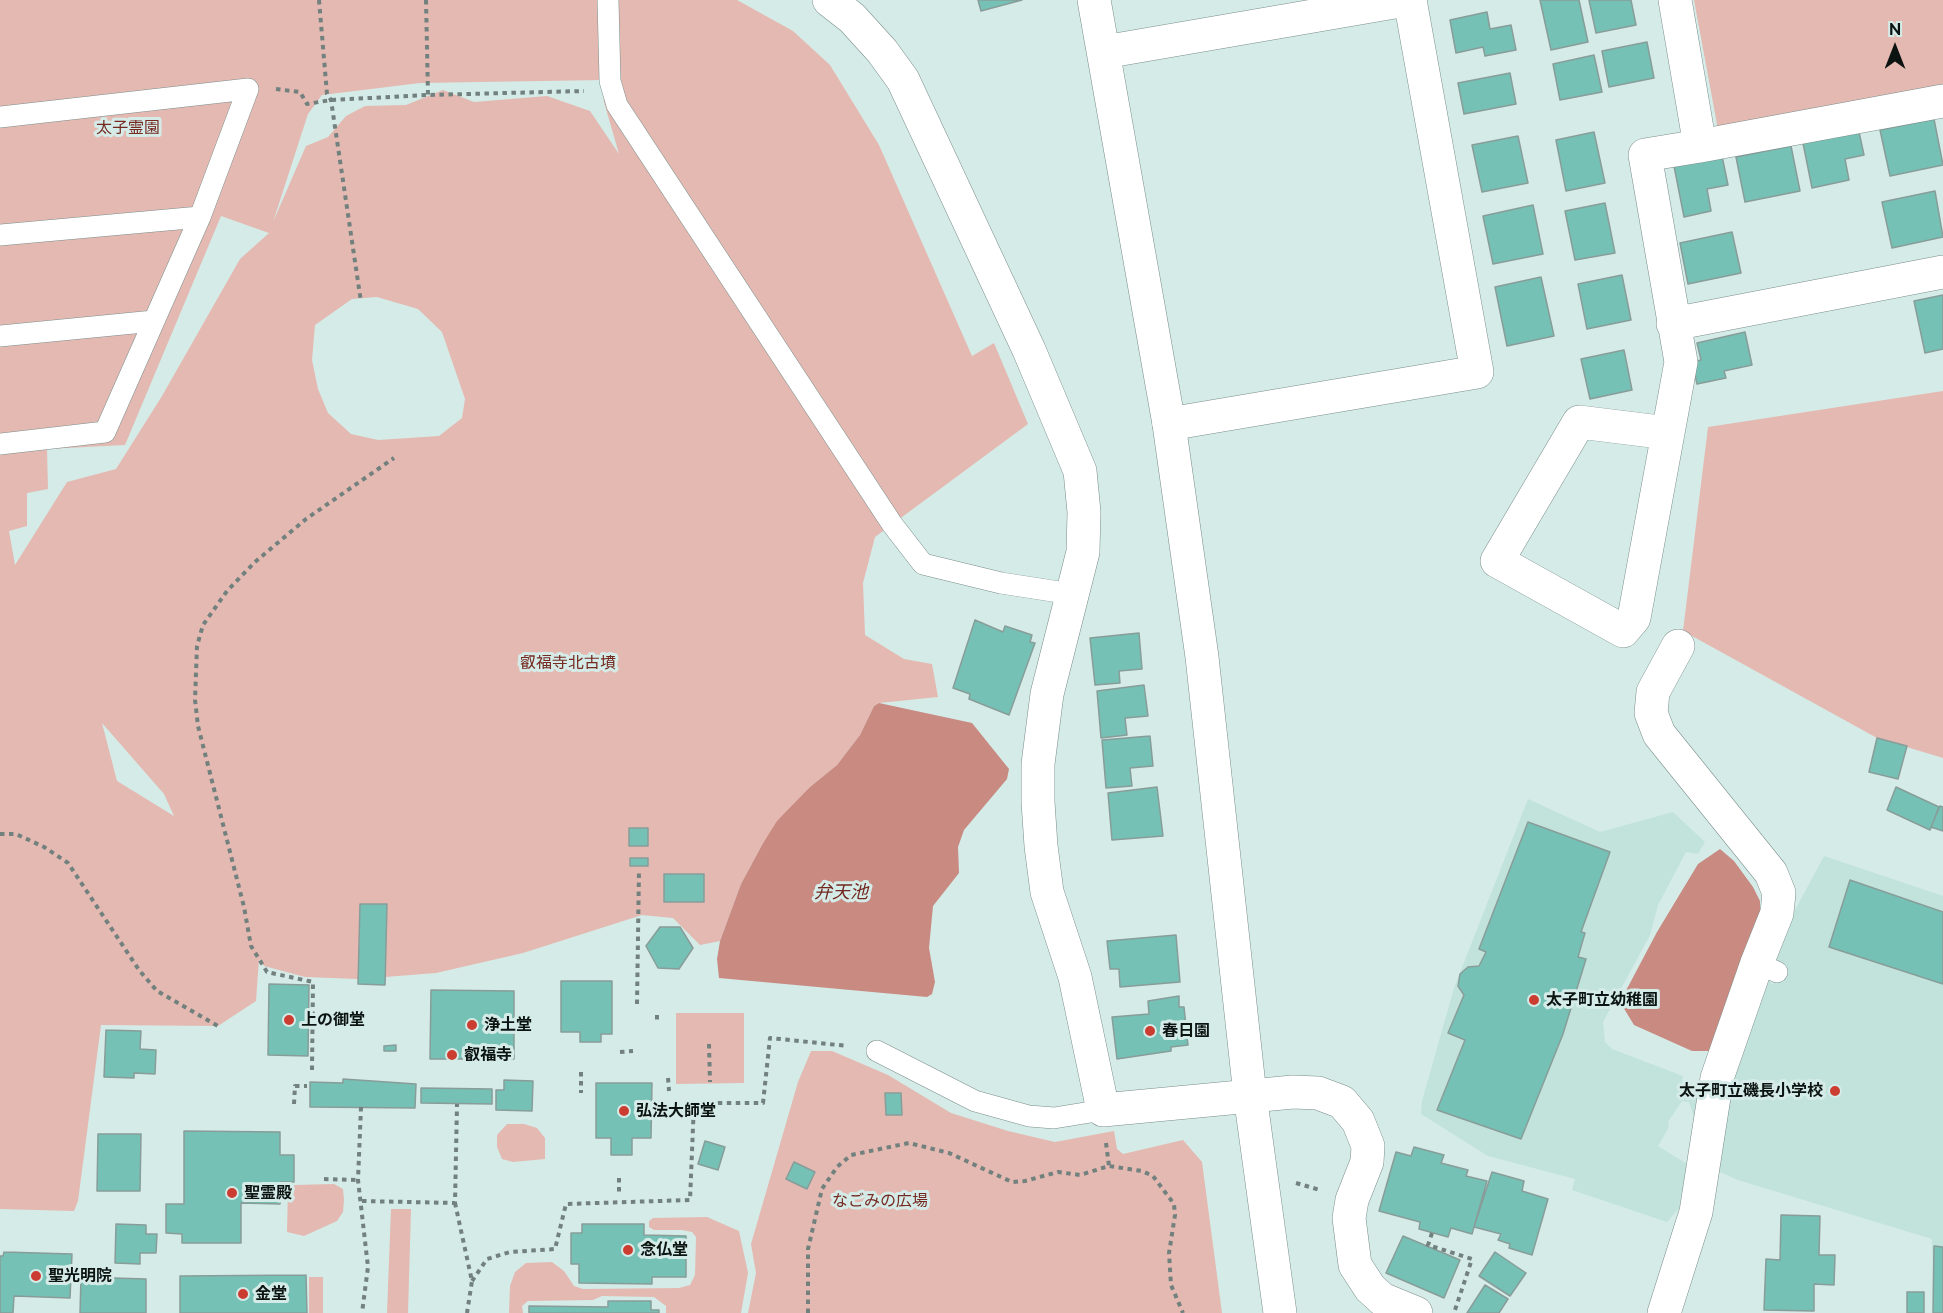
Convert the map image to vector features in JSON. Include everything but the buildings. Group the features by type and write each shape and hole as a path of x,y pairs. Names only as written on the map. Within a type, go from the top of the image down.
{"street":[{"path":"829,0 852,18 882,51 903,80 1029,350 1080,471 1084,512 1083,552 1047,694 1038,764 1041,846 1047,892 1075,978 1103,1110 1250,1095 1318,1093 1342,1102 1358,1120 1368,1146 1367,1162 1352,1200 1349,1218 1355,1265 1370,1288 1382,1299 1416,1313"},
{"path":"1094,0 1169,424 1202,657 1250,1095 1280,1313"},
{"path":"1104,52 1319,8 1406,0"},
{"path":"1169,424 1477,372 1410,0"},
{"path":"1676,0 1700,146"},
{"path":"1668,433 1579,422 1497,561 1623,631 1634,618 1668,433 1681,362 1644,155 1943,101"},
{"path":"1673,324 1943,272"},
{"path":"1664,1313 1696,1212 1717,1078 1767,967 1779,893 1771,873 1659,734 1651,713 1653,692 1678,646"}],"lane":[{"path":"608,0 610,81 617,105 892,524 923,564 1001,583 1072,594"},
{"path":"0,117 248,89 200,217 105,432 0,444"},
{"path":"0,236 200,217"},
{"path":"0,336 154,321"},
{"path":"877,1051 975,1101 1029,1116 1054,1118 1103,1110"}],"path":[{"path":"319,0 327,94 331,100 361,302"},
{"path":"426,0 428,95"},
{"path":"290,90 300,92 307,104 331,100 428,95 612,90"},
{"path":"312,1071 313,982 267,972 250,946 244,907 198,726 195,700 197,646 203,625 227,591 255,562 306,519 394,458"},
{"path":"0,834 16,834 44,847 68,863 139,970 157,991 219,1026"},
{"path":"637,1004 639,870"},
{"path":"657,1015 657,1024"},
{"path":"472,1281 487,1259 510,1252 555,1249 566,1204 690,1200 694,1103 763,1103 770,1038 877,1051"},
{"path":"710,1044 710,1082"},
{"path":"620,1052 633,1051"},
{"path":"581,1072 581,1093"},
{"path":"668,1078 669,1091"},
{"path":"294,1104 295,1086 307,1086"},
{"path":"457,1104 455,1203 472,1281 467,1313"},
{"path":"361,1107 358,1180 368,1267 362,1313"},
{"path":"808,1313 808,1249 822,1189 837,1167 851,1155 909,1143 949,1153 1012,1182 1058,1172 1080,1175 1109,1166 1142,1171 1153,1176 1174,1204 1175,1215 1169,1253 1170,1274 1171,1285 1183,1313"},
{"path":"619,1178 619,1193"},
{"path":"324,1179 358,1180"},
{"path":"362,1201 455,1203"},
{"path":"1432,1233 1428,1245 1472,1259 1454,1313"}],"shaded area":[{"name":"太子町立幼稚園","path":"1528,799 1600,832 1673,812 1705,842 1698,854 1686,852 1658,905 1650,935 1603,1022 1605,1042 1612,1049 1683,1076 1682,1082 1702,1091 1695,1121 1689,1102 1682,1101 1668,1122 1669,1127 1658,1146 1687,1164 1679,1208 1667,1222 1572,1190 1575,1179 1488,1156 1421,1114 1422,1101 1454,988"},
{"name":"太子町立磯長小学校","path":"1824,856 1943,896 1943,1313 1933,1313 1932,1239 1738,1180 1711,1168 1722,1109 1765,979 1773,984 1777,972 1773,961 1786,927"}],"green space":[{"name":"叡福寺北古墳","path":"0,0 737,0 793,31 830,65 879,145 972,356 994,343 1028,424 875,537 863,583 865,635 904,659 932,664 938,697 879,703 874,706 860,735 837,765 810,787 762,845 741,884 720,941 700,945 673,918 642,915 523,953 436,973 385,977 387,904 360,904 358,979 305,977 264,966 259,959 256,1001 218,1026 101,1025 78,1201 74,1211 0,1209","holes":["602,80 604,102 619,154 590,111 547,96 474,102 443,90 406,105 365,106 346,116 328,137 306,146 273,222 308,114 322,95 420,83","221,216 269,233 240,259 162,396 116,469 67,482 15,565 9,531 27,526 27,493 48,489 47,449 125,445","377,297 418,309 442,332 465,399 462,418 439,436 378,440 351,434 328,413 318,389 312,360 315,325 352,299","102,723 164,794 174,816 117,781"]},
{"path":"1694,0 1943,0 1943,96 1719,135"},
{"path":"1943,391 1943,758 1877,738 1683,631 1708,427"},
{"path":"676,1013 744,1013 744,1083 676,1084"},
{"name":"なごみの広場","path":"811,1051 832,1051 888,1075 951,1113 1008,1131 1055,1142 1114,1131 1117,1149 1123,1154 1183,1140 1202,1162 1222,1313 748,1313 756,1273 751,1244 798,1082"},
{"path":"507,1124 524,1124 537,1128 545,1138 545,1159 513,1162 502,1159 497,1147 497,1135"},
{"path":"334,1184 343,1189 344,1200 343,1212 337,1221 304,1236 287,1232 288,1189 295,1185"},
{"path":"391,1209 411,1209 408,1313 387,1313"},
{"path":"707,1217 739,1231 748,1273 741,1313 666,1313 666,1306 654,1297 602,1296 593,1300 528,1301 522,1306 523,1313 509,1313 510,1286 515,1272 526,1263 552,1262 564,1271 574,1286 583,1289 679,1288 690,1285 695,1275 696,1237 692,1232 682,1230 654,1230 649,1227 649,1221 653,1218"},
{"path":"309,1277 323,1277 323,1313 309,1313"}],"water":[{"name":"弁天池","path":"879,703 972,723 1009,769 1007,779 964,830 958,847 959,873 933,906 929,948 935,982 932,994 927,997 719,978 717,959 720,941 741,884 762,845 777,821 810,787 837,765 860,735 874,706"},
{"path":"1720,849 1734,861 1753,887 1760,901 1760,916 1711,1051 1692,1051 1634,1025 1620,1002 1657,932 1698,864"}],"place":[{"name":"太子町立幼稚園","path":"1534,1000"},
{"name":"上の御堂","path":"289,1020"},
{"name":"浄土堂","path":"472,1025"},
{"name":"春日園","path":"1150,1031"},
{"name":"叡福寺","path":"452,1055"},
{"name":"太子町立磯長小学校","path":"1835,1091"},
{"name":"弘法大師堂","path":"624,1111"},
{"name":"聖霊殿","path":"232,1193"},
{"name":"念仏堂","path":"628,1250"},
{"name":"聖光明院","path":"36,1276"},
{"name":"金堂","path":"243,1294"}],"park label":[{"name":"太子霊園","path":"128,128"}]}
